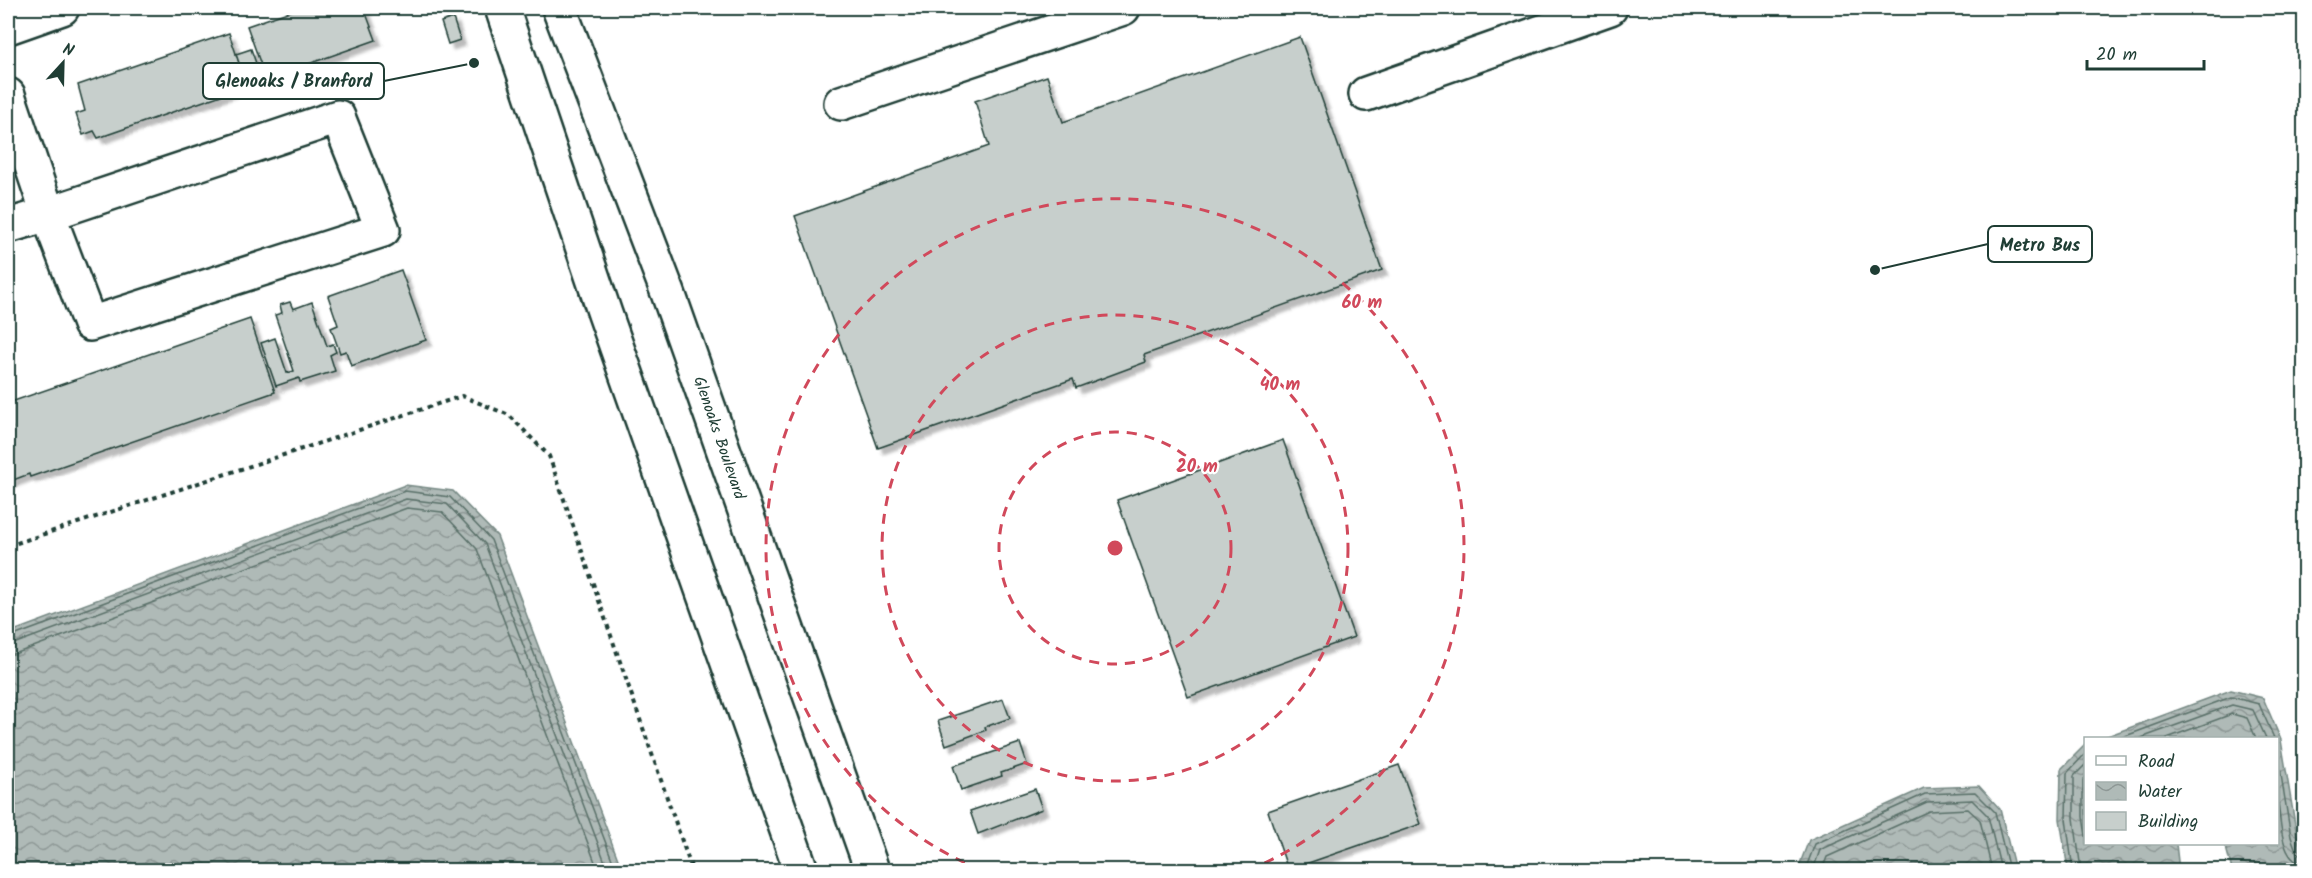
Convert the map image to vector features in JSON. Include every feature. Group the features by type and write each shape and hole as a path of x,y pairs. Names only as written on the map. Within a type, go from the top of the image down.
{"main road":[{"path":"8,27 62,8"},
{"path":"502,8 601,303 801,870"},
{"name":"Glenoaks Boulevard","path":"559,8 668,292 872,870"},
{"path":"841,103 1123,8"},
{"path":"1366,94 1610,8"},
{"path":"8,95 48,213 90,324 383,230 338,117 48,213 8,226"}],"path":[{"path":"8,546 462,396 510,416 549,456 692,870"}],"water":[{"path":"405,485 453,491 497,536 622,870 8,870 8,633"},
{"path":"2231,690 2263,698 2281,740 2297,836 2304,857 2304,870 2232,870 2225,845 2279,845 2279,737 2105,737"},
{"path":"2084,746 2084,845 2176,845 2179,870 2068,870 2060,819 2061,769"},
{"path":"1979,786 2000,809 2015,870 1800,870 1799,866 1809,840 1924,788"}],"building":[{"path":"299,8 364,8 376,40 266,79 247,26"},
{"path":"453,18 460,40 448,44 441,22"},
{"path":"229,33 247,86 98,138 94,131 83,135 76,114 85,111 78,85"},
{"path":"1300,37 1382,270 1144,355 1146,362 1076,388 1073,379 878,448 795,216 989,146 975,101 1047,76 1063,122"},
{"path":"251,49 257,66 261,65 265,75 245,81 236,54"},
{"path":"401,270 426,340 351,366 346,351 340,353 331,328 338,325 328,296"},
{"path":"290,302 293,309 312,302 327,346 333,344 336,352 330,355 335,371 300,382 299,378 276,386 261,343 275,338 287,373 294,371 275,315 282,313 280,305"},
{"path":"250,319 275,392 30,477 29,474 8,482 8,430 12,428 8,415 8,403"},
{"path":"1283,440 1354,637 1188,697 1117,500"},
{"path":"1003,699 1010,718 946,745 938,721"},
{"path":"1020,743 1027,764 1001,773 1002,776 961,790 953,766"},
{"path":"1399,765 1421,824 1288,870 1268,811"},
{"path":"1035,789 1042,809 978,834 970,811"}],"place":[{"name":"Glenoaks / Branford","path":"474,63"},
{"name":"Metro Bus","path":"1875,270"}]}
